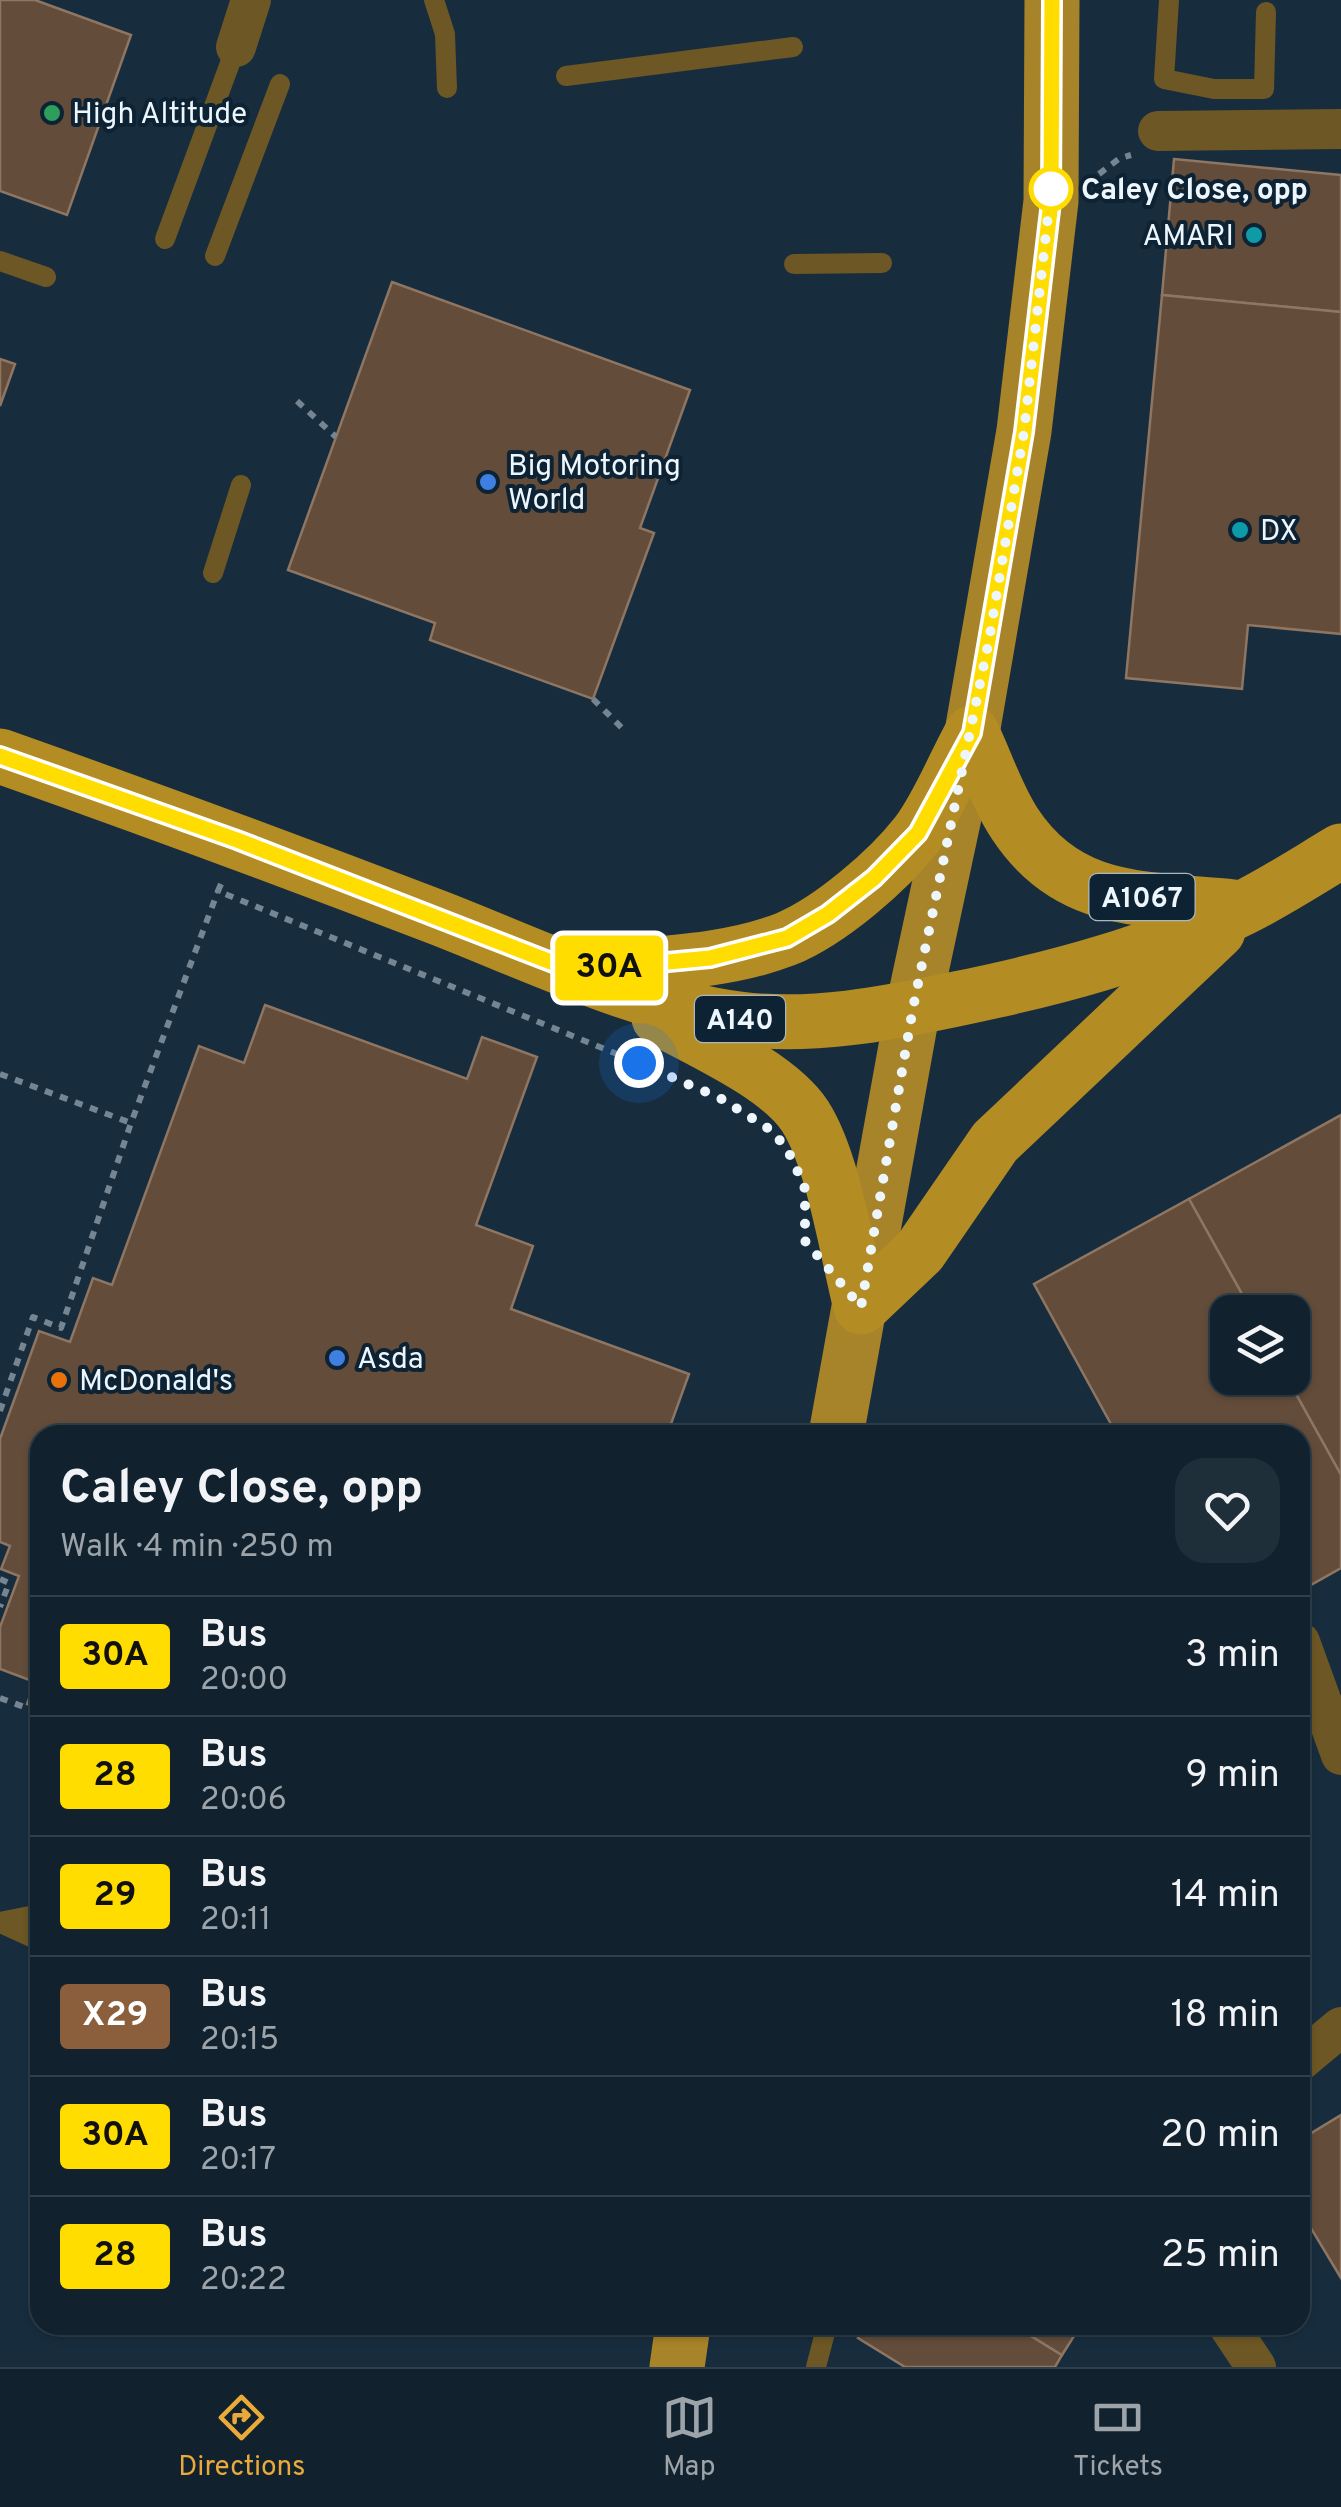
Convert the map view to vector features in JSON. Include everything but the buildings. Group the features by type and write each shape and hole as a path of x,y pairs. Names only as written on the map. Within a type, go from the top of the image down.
{"highway":[{"name":"A1067","path":"972,733 1014,823 1049,864 1084,886 1122,895 1243,908"},
{"name":"A140","path":"574,971 710,958 787,938 810,925 874,878 918,833 972,733"},
{"name":"A140","path":"0,756 237,840 574,971 673,1006 740,1019 831,1020 1034,983 1126,956 1243,908 1341,851"},
{"name":"A140","path":"861,1307 920,1250 995,1142 1243,908"},
{"path":"574,971 770,1083 803,1113 822,1148 861,1307"}],"main road":[{"path":"838,1425 913,1008 972,733 1024,432 1051,202 1052,0"},
{"path":"676,2367 682,2335"}],"street":[{"path":"236,47 251,0"},
{"path":"1158,131 1341,129"},
{"path":"1310,1670 1341,1755"},
{"path":"1310,2052 1341,2026"},
{"path":"1235,2335 1256,2367"}],"lane":[{"path":"434,0 445,34 447,88"},
{"path":"1169,0 1164,79 1214,89 1264,89 1266,12"},
{"path":"165,238 236,47"},
{"path":"566,76 793,47"},
{"path":"215,256 280,84"},
{"path":"0,260 46,277"},
{"path":"794,264 882,263"},
{"path":"213,573 241,485"},
{"path":"2,1923 30,1916"},
{"path":"2,1923 30,1937"},
{"path":"816,2367 824,2335"}],"path":[{"path":"1051,202 1077,201 1102,171 1120,158 1142,152 1158,131"},
{"path":"297,401 336,437"},
{"path":"593,700 625,731"},
{"path":"0,1411 34,1317 61,1328 237,840"},
{"path":"218,891 639,1063"},
{"path":"0,1074 132,1123"},
{"path":"0,1579 9,1582 0,1607"},
{"path":"0,1698 30,1709"}],"bus line":[{"name":"30A","path":"0,756 237,840 574,971 710,958 787,938 828,914 874,878 918,833 972,733 1024,432 1051,202 1052,0"}],"place":[{"name":"High Altitude","path":"52,113"},
{"name":"Caley Close, opp","path":"1051,189"},
{"name":"AMARI","path":"1254,235"},
{"name":"Big Motoring World","path":"488,482"},
{"name":"DX","path":"1240,530"},
{"name":"Asda","path":"337,1358"},
{"name":"McDonald's","path":"59,1380"}],"route":[{"path":"639,1063 720,1098 774,1132 792,1158 805,1189 805,1241 861,1307 913,1008 989,640 1024,432 1051,189"}]}
